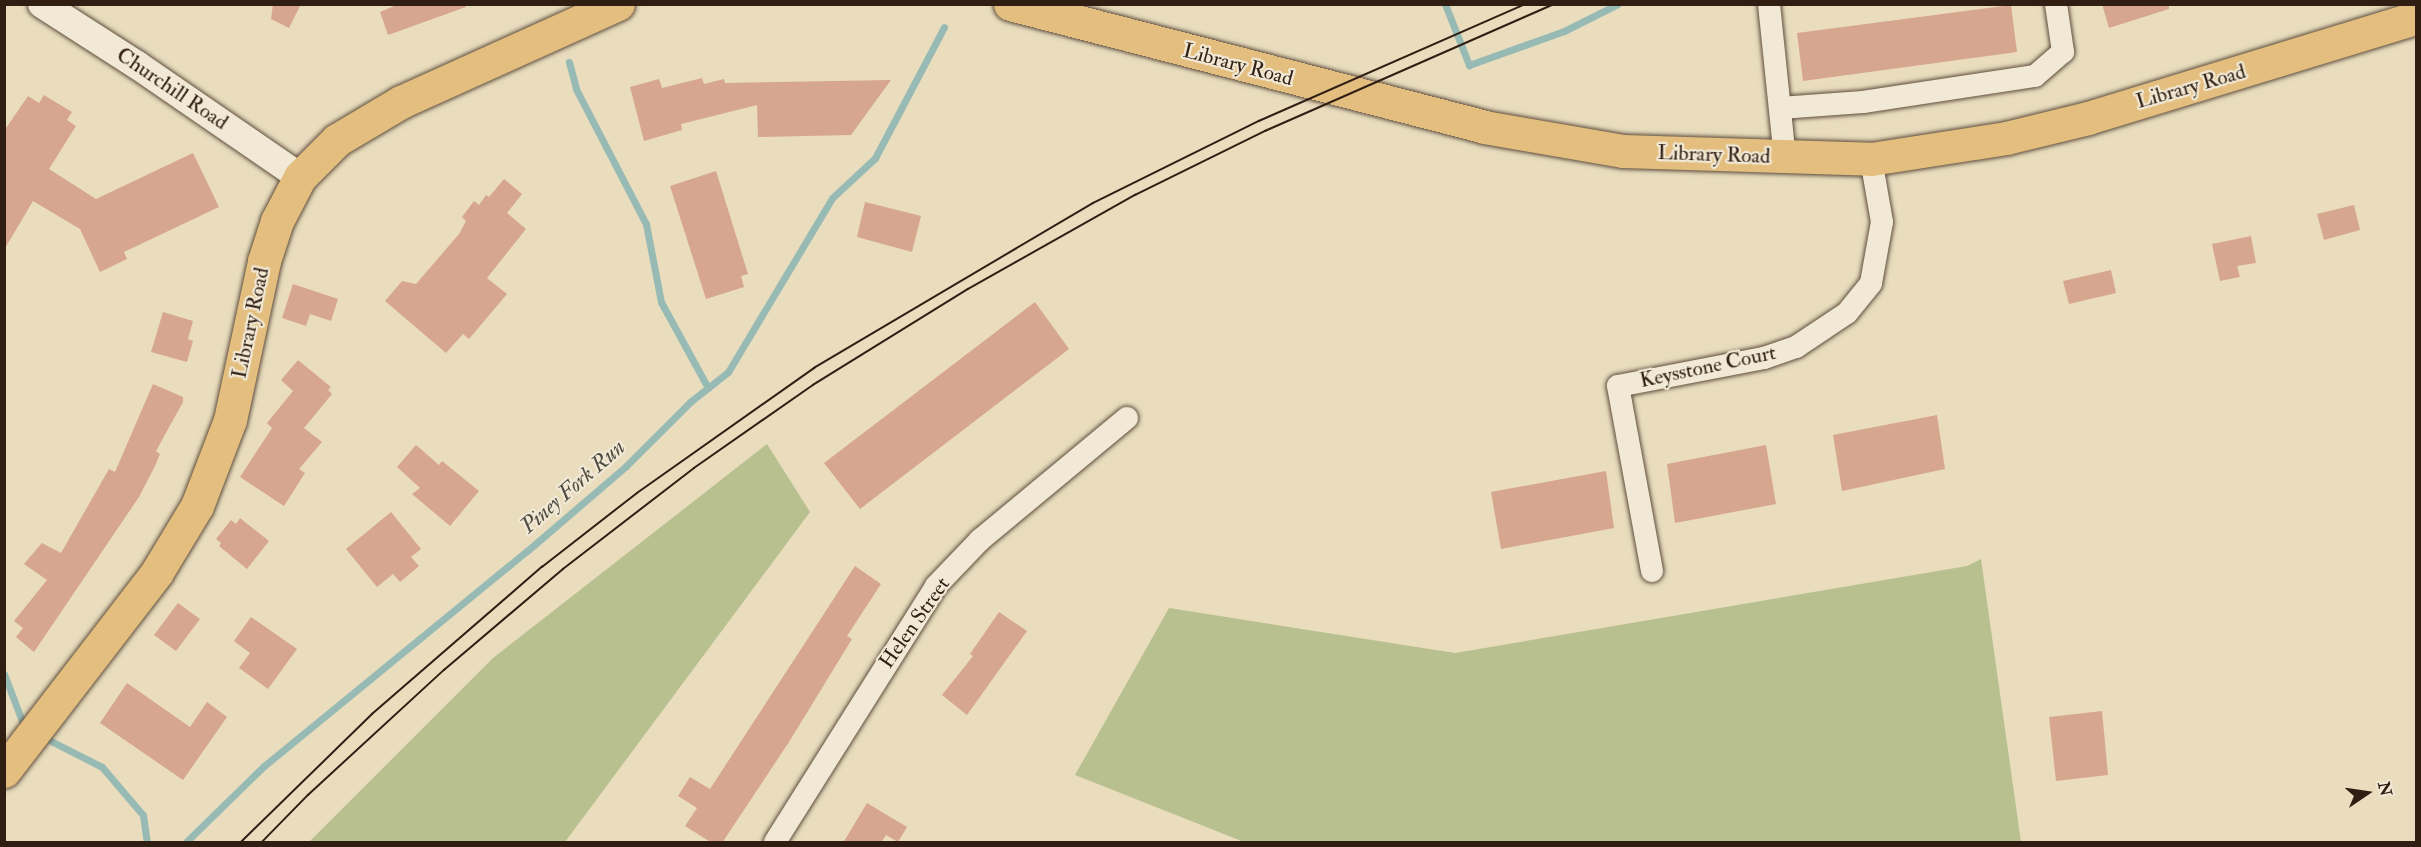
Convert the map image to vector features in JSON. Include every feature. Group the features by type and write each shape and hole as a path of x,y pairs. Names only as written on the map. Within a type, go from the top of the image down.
{"main road":[{"name":"Library Road","path":"4,771 157,572 197,506 230,420 264,261 278,221 300,177 323,151 383,111 618,4"},
{"name":"Library Road","path":"1010,4 1484,127 1623,151 1871,159 2006,138 2088,118 2416,18"}],"street":[{"path":"1769,4 1785,158"},
{"path":"1780,108 1863,102 2035,76 2063,52 2056,4"},
{"name":"Churchill Road","path":"59,9 300,177"},
{"name":"Keysstone Court","path":"1652,571 1618,386 1764,358 1796,347 1847,313 1871,283 1882,222 1871,159"},
{"name":"Helen Street","path":"775,843 936,586 980,540 1127,418"}],"green space":[{"path":"767,444 810,512 565,842 309,842 493,658"},
{"path":"1981,559 2021,842 1244,842 1075,775 1169,608 1455,653 1967,566"}],"building":[{"path":"273,4 301,4 289,28 271,19"},
{"path":"399,4 465,4 466,7 388,35 380,12"},
{"path":"2102,4 2169,4 2169,9 2109,28"},
{"path":"2011,5 2017,52 1803,81 1797,33"},
{"path":"702,78 704,84 724,79 725,83 891,80 851,135 758,137 757,105 681,124 682,130 644,141 630,87 659,79 662,88"},
{"path":"44,95 72,112 67,120 76,126 49,169 96,199 193,153 219,207 124,252 127,259 100,272 80,229 33,201 4,250 4,131 28,96 39,103"},
{"path":"716,171 748,274 741,276 744,287 706,299 670,186"},
{"path":"504,179 522,194 507,213 526,229 487,278 507,294 469,339 463,334 446,353 385,301 402,281 416,284 459,234 466,221 462,217 474,201 479,205 486,195 489,197"},
{"path":"865,202 921,216 912,252 857,237"},
{"path":"2354,205 2360,230 2324,240 2317,214"},
{"path":"2251,236 2256,263 2237,266 2240,277 2220,281 2212,244"},
{"path":"2111,270 2116,293 2069,304 2063,281"},
{"path":"293,284 338,299 331,321 310,314 306,326 282,318"},
{"path":"1035,302 1069,349 860,509 824,463"},
{"path":"163,312 193,321 188,339 193,341 187,362 151,352"},
{"path":"298,360 331,387 328,390 332,394 304,428 322,442 299,469 305,473 284,506 240,477 272,428 267,423 293,391 281,380"},
{"path":"153,384 183,397 183,402 156,451 160,454 155,466 139,497 34,652 16,637 23,628 14,621 47,580 24,564 42,543 61,553 109,469 115,472"},
{"path":"1937,415 1945,469 1842,491 1833,435"},
{"path":"416,445 439,465 442,461 479,491 450,526 412,494 420,488 397,467"},
{"path":"1766,445 1776,504 1675,523 1667,464"},
{"path":"1606,471 1614,528 1501,549 1491,492"},
{"path":"391,512 421,549 411,557 419,566 400,582 393,574 377,587 346,549"},
{"path":"240,518 269,541 247,569 219,546 221,543 216,539 231,520 236,524"},
{"path":"855,566 881,584 847,636 852,639 789,742 722,843 712,843 685,826 697,808 678,796 690,777 710,789"},
{"path":"178,603 200,619 176,651 154,635"},
{"path":"999,612 1027,631 967,715 942,695 973,656 970,654"},
{"path":"251,617 297,649 268,689 239,668 250,653 234,641"},
{"path":"127,683 190,727 207,702 227,717 183,780 100,723"},
{"path":"2102,711 2108,775 2056,781 2049,717"},
{"path":"867,803 907,827 898,842 886,835 881,843 843,843"}],"waterway":[{"path":"1445,4 1469,65 1564,31 1618,4"},
{"name":"Piney Fork Run","path":"186,842 264,766 527,551 626,466 690,402 728,372 832,198 875,158 944,27"},
{"name":"Piney Fork Run","path":"569,62 576,89 646,224 661,302 708,388"},
{"path":"4,674 22,721"},
{"path":"51,741 102,767 143,815 147,842"}],"tram line":[{"path":"241,842 372,714 542,567 637,493 814,368 1093,203 1259,121 1526,4"},
{"path":"262,842 308,795 444,670 563,569 694,468 813,385 968,289 1135,195 1265,131 1554,4"}]}
